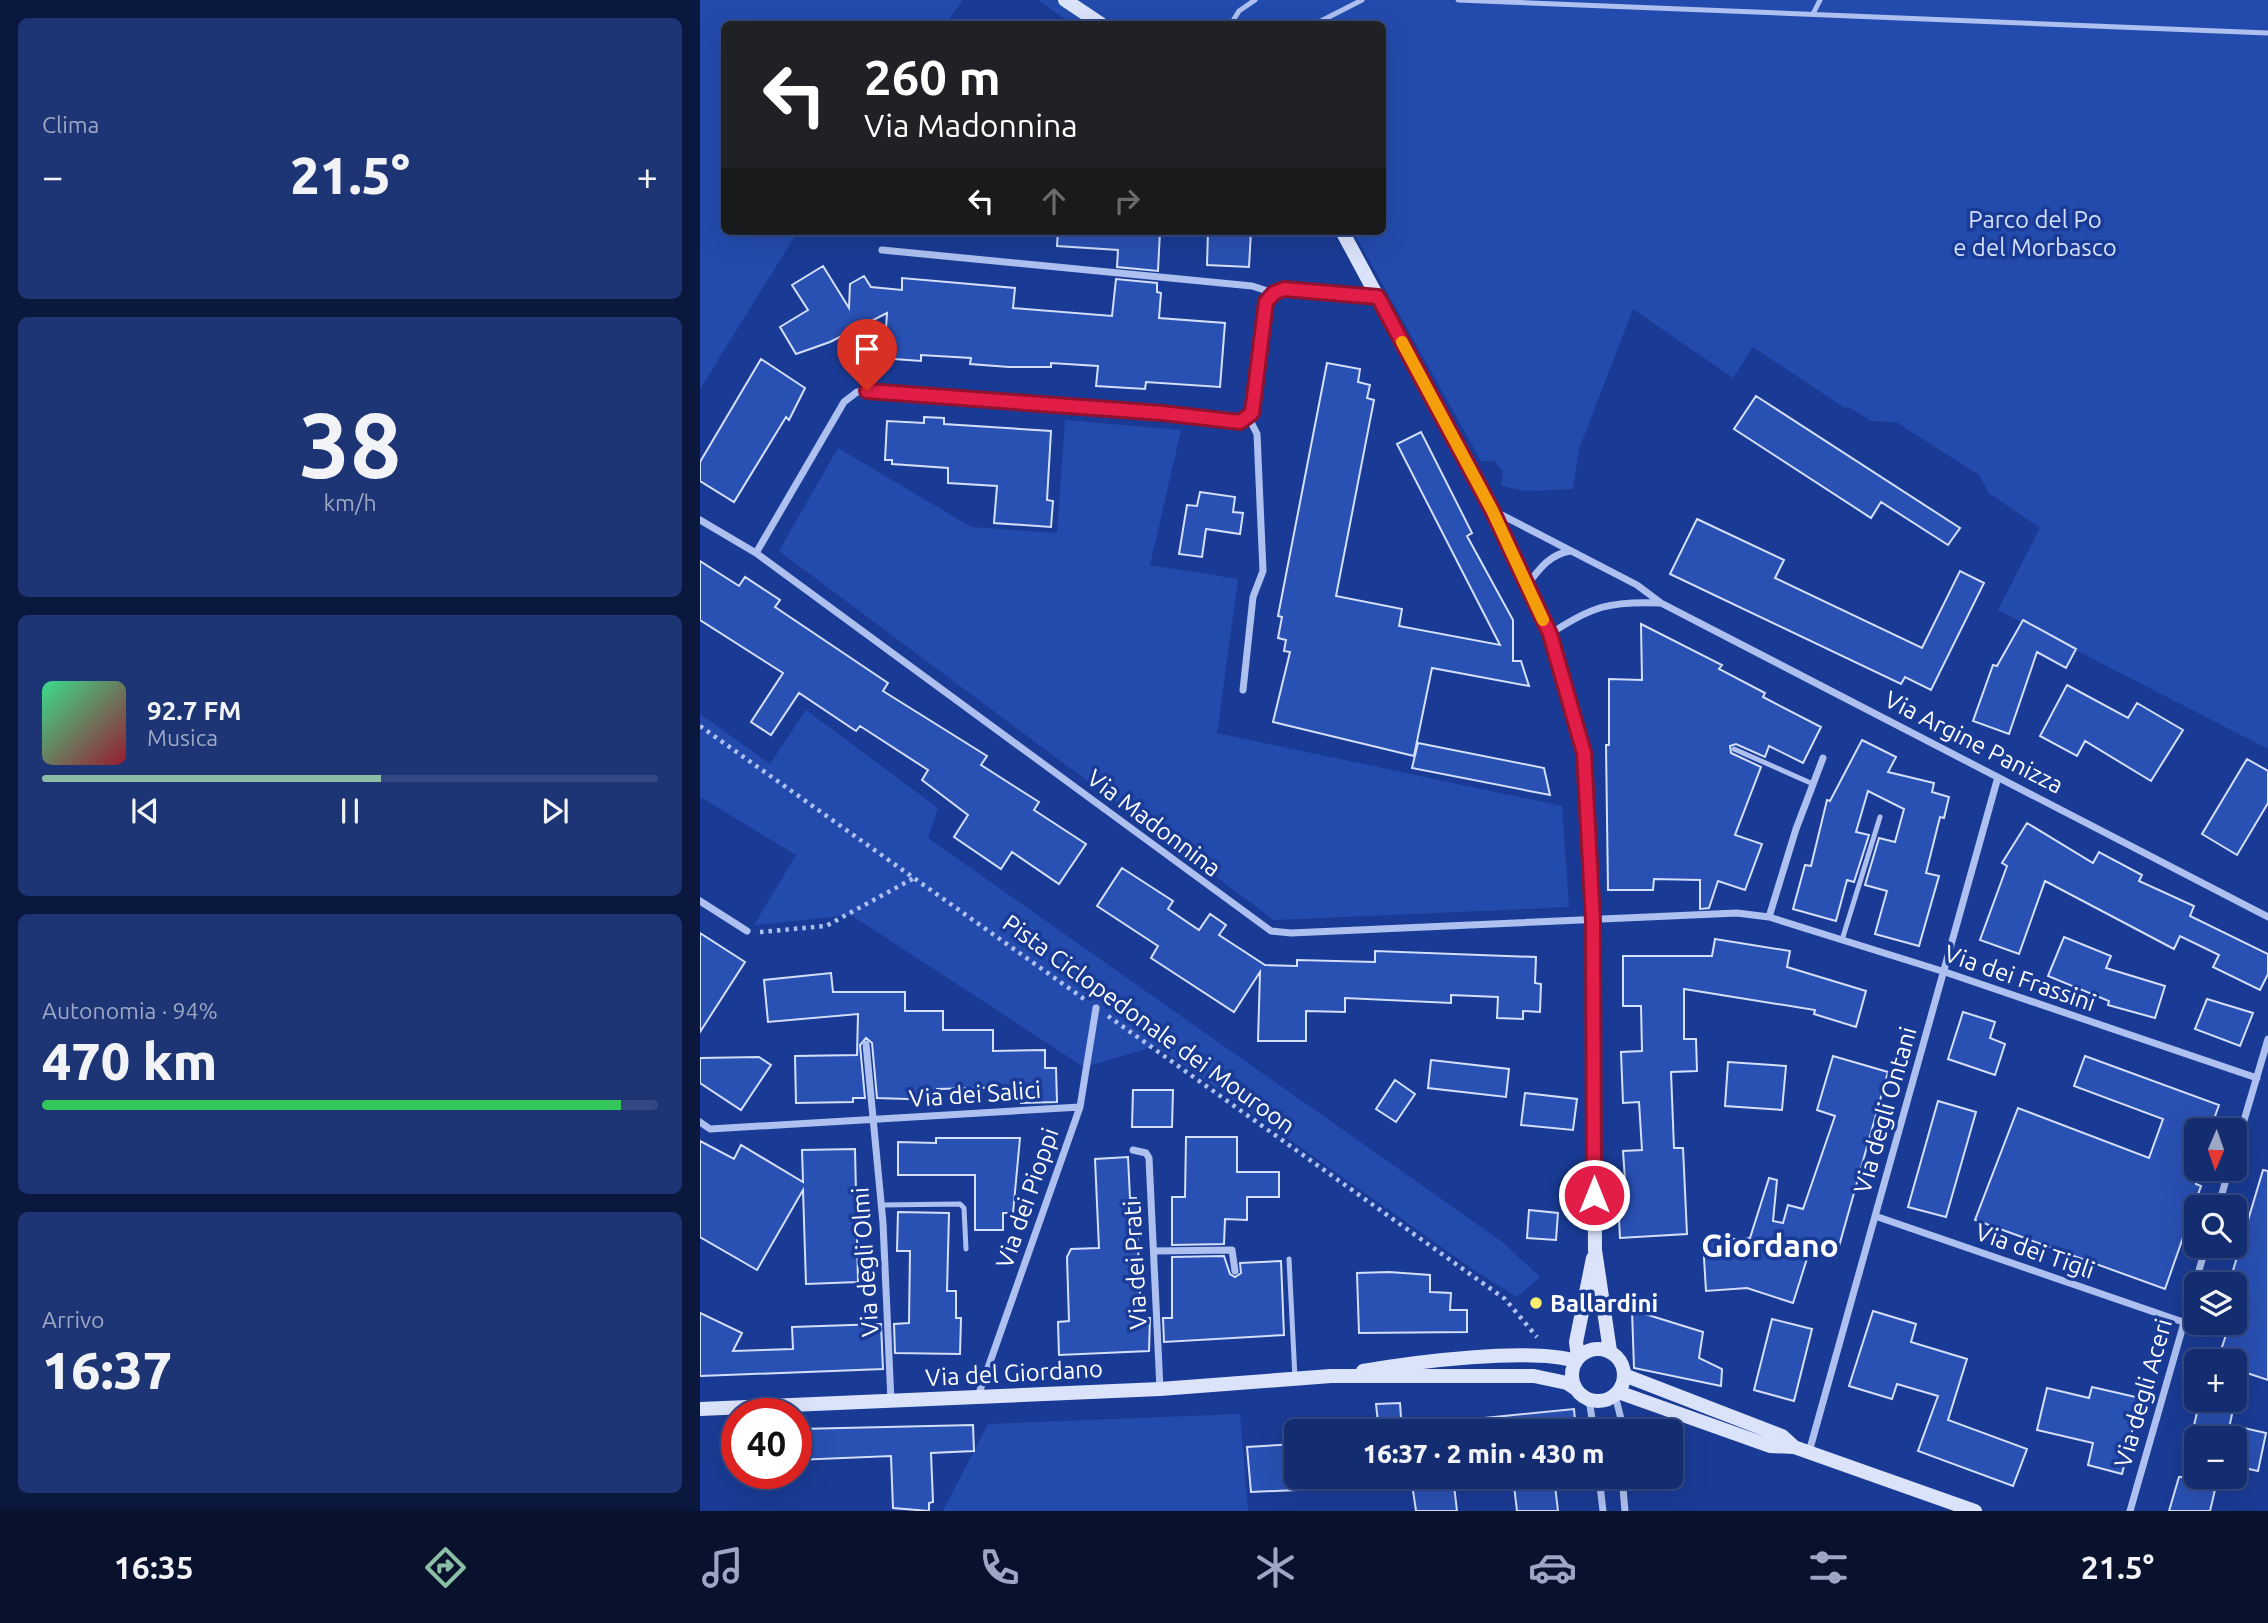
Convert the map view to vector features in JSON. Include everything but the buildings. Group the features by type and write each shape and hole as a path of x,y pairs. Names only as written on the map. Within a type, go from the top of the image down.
{"street":[{"path":"1065,0 1096,21"},
{"path":"1344,235 1492,510 1550,634 1584,753 1593,921 1594,1250 1610,1351 1620,1361 1624,1375 1616,1393 1621,1419"},
{"path":"883,250 1252,286 1274,293"},
{"path":"1243,690 1253,597 1263,571 1257,434 1249,418 1266,302 1274,293 1284,289 1378,297"},
{"path":"756,553 844,402 858,392 877,390 1240,422 1249,418"},
{"name":"Via Argine Panizza","path":"1492,510 1637,585 1661,603 2267,913"},
{"name":"Via Madonnina","path":"700,520 756,553 1271,931 1291,933 1593,921"},
{"path":"1527,585 1547,560 1556,554 1571,551"},
{"name":"Via Argine Panizza","path":"1550,634 1584,611 1603,604 1623,601 1661,603"},
{"path":"1769,917 1796,829 1823,758"},
{"name":"Via degli Ontani","path":"1809,1453 1998,777"},
{"path":"700,901 747,931"},
{"name":"Via dei Frassini","path":"1593,921 1737,913 1769,917 1945,972 2257,1078"},
{"name":"Via dei Pioppi","path":"978,1397 1080,1107 1097,1008"},
{"path":"2245,1118 2268,1039"},
{"path":"866,1044 872,1120"},
{"name":"Via dei Salici","path":"700,1122 710,1129 1080,1107"},
{"name":"Via degli Olmi","path":"872,1120 881,1205 891,1401"},
{"name":"Via dei Prati","path":"1133,1150 1146,1153 1149,1158 1160,1389"},
{"name":"Via dei Tigli","path":"1875,1216 2183,1322"},
{"path":"1154,1251 1232,1250 1235,1271"},
{"path":"1576,1389 1572,1372 1577,1359 1576,1342 1594,1250"},
{"name":"Via degli Aceri","path":"2130,1511 2202,1258"},
{"name":"Via del Giordano","path":"1331,1376 1409,1363 1535,1356 1577,1359 1592,1349 1610,1351"},
{"path":"1624,1375 1782,1436 1794,1447"},
{"name":"Via del Giordano","path":"700,1409 1160,1389 1331,1376 1534,1376 1567,1382 1589,1399"},
{"path":"1592,1419 1589,1399 1603,1400 1616,1393 1770,1446 1794,1447 1975,1511"},
{"path":"1600,1489 1603,1511"},
{"path":"1623,1489 1625,1511"}],"lane":[{"path":"1233,21 1239,11 1255,0"},
{"path":"1321,21 1362,0"},
{"path":"1458,0 2268,33"},
{"path":"1813,14 1820,0"},
{"path":"1734,748 1813,784"},
{"path":"1842,940 1880,817"},
{"path":"881,1205 960,1204 964,1208 965,1249"},
{"path":"1289,1259 1295,1378"}],"path":[{"name":"Pista Ciclopedonale dei Mouroon","path":"700,726 1505,1299 1537,1335 1535,1356"},
{"path":"747,931 826,926 914,878"}],"green space":[{"path":"700,0 963,0 947,21 721,21 721,235 796,235 700,389"},
{"name":"Parco del Po e del Morbasco","path":"1038,0 2268,0 2268,749 1998,610 2040,528 1989,493 1979,475 1896,422 1871,421 1849,407 1845,408 1753,347 1733,378 1633,309 1579,449 1573,489 1526,491 1501,486 1503,472 1494,461 1481,461 1355,235 1386,235 1386,21 1068,21"},
{"path":"1065,420 1181,430 1150,565 1238,579 1217,733 1562,806 1569,907 1274,920 779,551 838,448 971,527 1057,533"},
{"path":"806,710 938,808 928,838 1501,1241 1540,1277 1517,1297 1474,1270 1157,1046 1084,1067 851,915 754,925 796,855 702,798 700,800 700,714 770,764"},
{"path":"1240,1414 1248,1511 943,1511 988,1424"}],"slow traffic":[{"path":"1402,342 1492,510 1543,620"}],"place":[{"name":"Ballardini","path":"1536,1303"}],"district":[{"name":"Giordano","path":"1770,1245"}],"route":[{"path":"867,391 1162,413 1240,422 1249,418 1253,409 1266,302 1269,297 1284,289 1378,297 1492,510 1550,634 1584,753 1593,921 1594,1195"}]}
